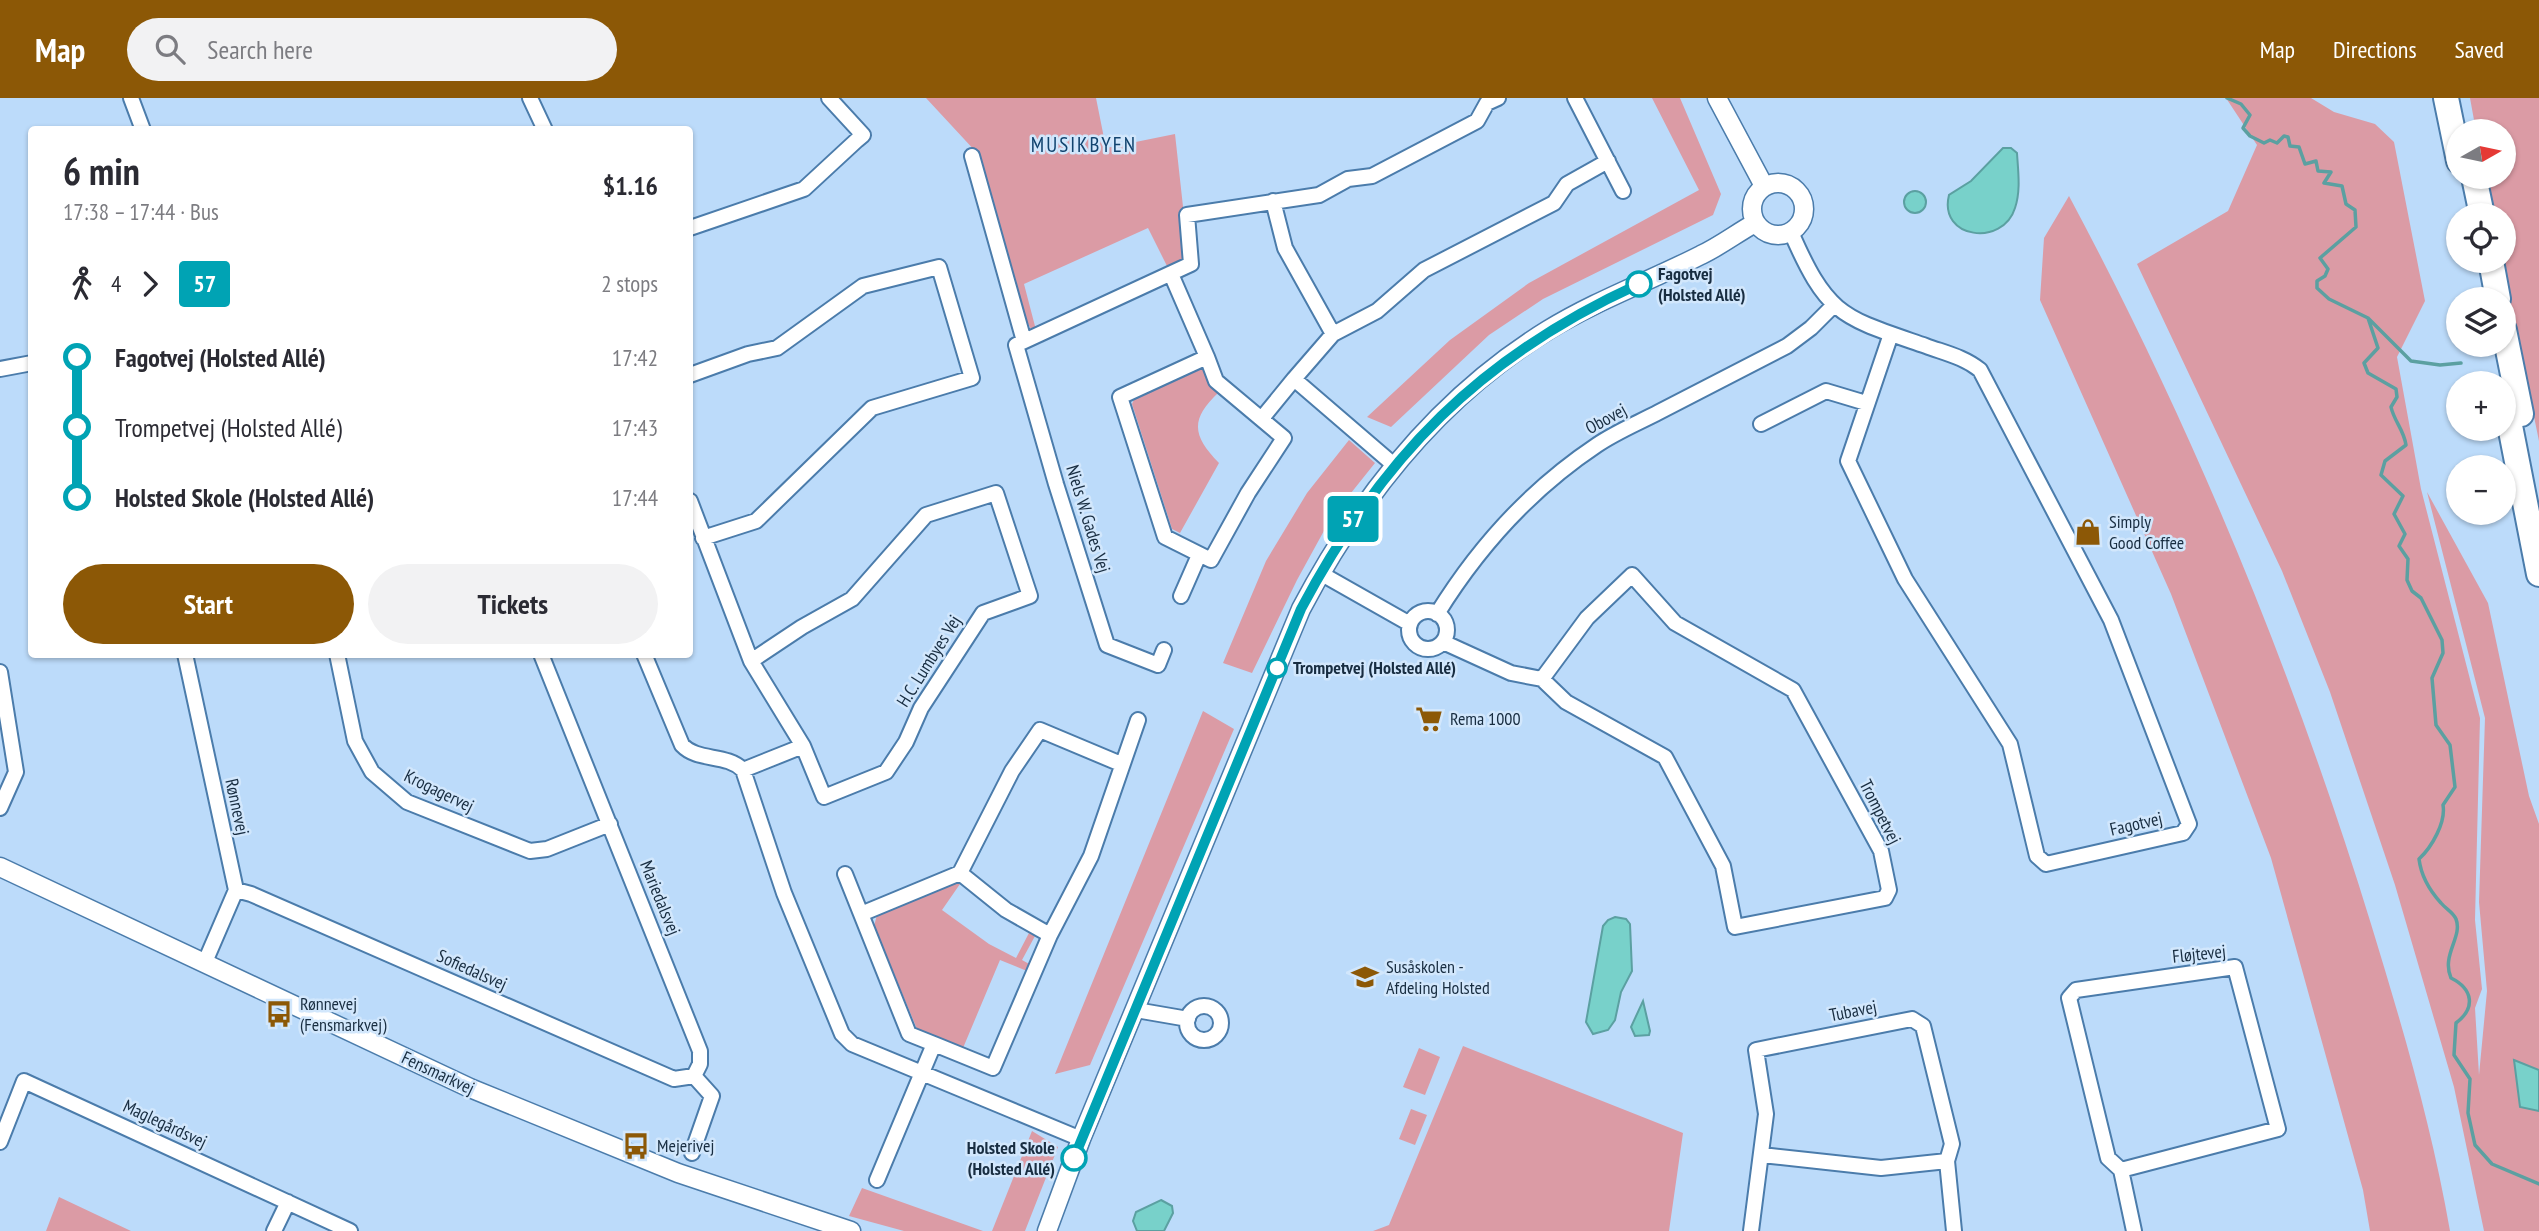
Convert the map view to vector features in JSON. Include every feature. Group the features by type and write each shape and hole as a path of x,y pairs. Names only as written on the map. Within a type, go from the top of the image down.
{"highway":[{"path":"2446,98 2450,119"},
{"path":"2459,98 2463,119"},
{"path":"2509,357 2539,508"},
{"path":"2513,441 2539,574"}],"street":[{"path":"131,98 142,126"},
{"path":"530,98 543,126"},
{"path":"693,227 804,189 863,135 829,98"},
{"path":"1024,341 1191,264 1187,215 1319,195 1348,179 1373,176 1476,121 1487,103 1498,98"},
{"path":"1575,98 1623,191"},
{"path":"1717,98 1764,186"},
{"name":"Niels W. Gades Vej","path":"972,156 1024,341 1016,345 1107,645 1158,665 1164,650"},
{"path":"1262,417 1333,334 1377,311 1424,270 1554,203 1567,184 1608,160"},
{"path":"1772,183 1790,185 1802,198 1803,217 1791,232 1768,233 1755,222 1752,215 1753,199 1764,186 1772,183"},
{"path":"1273,201 1285,248 1333,334"},
{"path":"1047,1231 1081,1139 1301,609 1344,531 1394,465 1451,405 1496,367 1547,331 1597,303 1702,255 1755,222"},
{"name":"Fagotvej","path":"1791,232 1817,286 1833,306 1858,322 1968,360 1980,370 2111,620 2189,824 2183,833 2046,864 2037,856 2010,744 1905,579 1851,468 1849,455 1891,334"},
{"path":"693,374 748,354 776,348 863,286 939,267 972,378 872,408 756,521 703,538"},
{"path":"1171,274 1208,357 1216,381 1284,438 1248,494 1212,560 1165,537 1119,397 1208,357"},
{"name":"Obovej","path":"1437,614 1466,569 1500,528 1534,494 1566,468 1603,441 1787,346 1811,328 1833,306"},
{"path":"0,369 28,364"},
{"path":"1294,379 1394,465"},
{"path":"1760,424 1826,391 1866,403"},
{"name":"H.C. Lumbyes Vej","path":"693,510 751,661 803,746 824,797 886,772 906,742 920,708 983,613 1030,596 996,493 926,515 852,599 802,627 751,661"},
{"path":"1181,596 1199,555"},
{"path":"1320,573 1410,624"},
{"name":"Trompetvej","path":"1632,575 1675,623 1793,690 1881,851 1889,890 1885,898 1735,928 1723,866 1673,767 1654,749 1566,702 1542,679 1587,618 1632,575"},
{"path":"1422,612 1437,614 1446,630 1443,642 1433,649 1421,648 1412,640 1410,624 1422,612"},
{"path":"1443,642 1511,673 1542,679"},
{"name":"Rønnevej","path":"186,658 236,890"},
{"name":"Krogagervej","path":"338,658 355,741 372,772 407,802 530,851 547,849 610,824"},
{"name":"Mariedalsvej","path":"543,658 700,1051 700,1064 694,1076"},
{"path":"646,658 682,745 693,753 732,761 743,770 784,893 842,1034 852,1044 1081,1139"},
{"path":"0,673 16,772 0,808"},
{"path":"845,874 909,1034 993,1069 1050,935 1091,856 1121,764 1139,720"},
{"path":"861,914 960,873 1012,771 1040,730 1121,764"},
{"path":"743,770 803,746"},
{"name":"Fensmarkvej","path":"0,867 470,1088 678,1173 851,1231"},
{"path":"960,873 1006,910 1050,935"},
{"path":"205,962 236,890"},
{"name":"Sofiedalsvej","path":"236,890 251,894 674,1079 694,1076"},
{"name":"Fløjtevej","path":"2121,1170 2278,1129 2235,967 2076,990 2069,998 2108,1158 2121,1170 2134,1231"},
{"path":"1136,1010 1188,1019"},
{"name":"Tubavej","path":"1751,1231 1766,1114 1756,1050 1912,1019 1923,1026 1952,1143 1947,1161 1954,1231"},
{"path":"877,1180 934,1044"},
{"path":"692,1153 712,1096 694,1076"},
{"name":"Maglegårdsvej","path":"0,1142 24,1081 350,1231"},
{"path":"1762,1155 1881,1168 1947,1161"},
{"path":"274,1231 288,1202"}],"shaded area":[{"path":"926,98 1096,98 1106,148 1175,134 1189,261 1169,270 1148,228 1024,284 1036,330 1032,331 1024,316 977,153"},
{"path":"1652,98 1680,98 1721,194 1713,215 1543,299 1489,335 1391,427 1367,417 1450,340 1529,283 1699,190"},
{"path":"2226,98 2311,98 2334,112 2375,124 2394,142 2425,301 2397,357 2421,489 2480,718 2475,920 2482,989 2475,1008 2479,1075 2487,991 2479,902 2485,718 2427,492 2488,603 2529,796 2539,824 2539,1231 2484,1231 2454,1087 2395,885 2330,692 2282,571 2137,264 2228,211 2257,145"},
{"path":"2470,98 2539,98 2539,441 2516,329 2516,287 2507,287 2504,273 2516,273 2516,203 2490,203 2488,189 2516,189 2516,119 2474,119"},
{"path":"2003,148 2011,148 2017,153 2019,187 2015,208 2008,220 1998,229 1973,233 1962,229 1953,221 1948,210 1949,195 1971,181"},
{"path":"1915,191 1923,194 1926,202 1923,210 1915,213 1907,210 1904,202 1907,194"},
{"path":"2069,196 2158,372 2199,462 2238,553 2309,737 2371,924 2405,1038 2434,1153 2450,1231 2370,1231 2363,1190 2271,858 2171,594 2040,300 2044,238"},
{"path":"1204,368 1219,392 1203,411 1198,428 1204,444 1219,463 1180,533 1172,529 1132,404 1136,395"},
{"path":"1349,440 1375,463 1331,518 1297,580 1252,673 1223,663 1266,561 1307,493"},
{"path":"1203,711 1234,729 1090,1065 1055,1074"},
{"path":"954,883 960,884 942,910 989,944 1016,958 1029,933 1035,936 1022,960 1031,965 1027,971 1000,960 963,1048 917,1029 874,926 877,915"},
{"path":"1615,917 1626,919 1630,924 1632,971 1621,992 1615,1020 1608,1030 1593,1034 1586,1022 1603,926"},
{"path":"1643,1001 1650,1031 1649,1035 1635,1036 1631,1027"},
{"path":"1463,1046 1683,1133 1669,1231 1373,1231 1389,1225"},
{"path":"1419,1048 1440,1057 1425,1095 1403,1087"},
{"path":"2514,1060 2539,1070 2539,1111 2520,1107"},
{"path":"1411,1109 1427,1115 1415,1145 1399,1139"},
{"path":"1032,1131 1058,1147 1025,1231 992,1231"},
{"path":"862,1188 983,1231 904,1231 849,1216"},
{"path":"59,1197 131,1231 46,1231"},
{"path":"1161,1200 1172,1206 1173,1213 1164,1231 1137,1231 1133,1221 1136,1212"}],"waterway":[{"path":"2227,98 2241,104 2250,115 2243,128 2250,136 2264,143 2270,140 2277,143 2284,136 2288,137 2290,146 2299,147 2305,164 2316,161 2318,171 2331,172 2324,183 2342,186 2346,204 2355,210 2356,227 2320,258 2328,269 2325,276 2317,281 2317,288 2329,299 2368,318 2411,361 2440,365 2461,363"},
{"path":"2368,318 2378,348 2364,363 2368,373 2396,389 2397,397 2391,407 2406,445 2385,461 2381,475 2403,496 2394,514 2405,534 2399,546 2408,559 2407,580 2412,591 2421,598 2442,640 2443,653 2432,678 2436,725 2450,745 2455,787 2443,805 2437,834 2419,859 2430,888 2456,919 2457,933 2450,954 2449,970 2451,978 2468,993 2469,1005 2456,1023 2454,1055 2470,1079 2468,1113 2475,1145 2492,1164 2539,1184"}],"bus line":[{"name":"57","path":"1074,1158 1301,609 1344,531 1394,465 1451,405 1496,367 1547,331 1597,303 1639,284"}],"place":[{"name":"Fagotvej (Holsted Allé)","path":"1639,284"},
{"name":"Simply Good Coffee","path":"2088,532"},
{"name":"Trompetvej (Holsted Allé)","path":"1277,668"},
{"name":"Rema 1000","path":"1429,719"},
{"name":"Susåskolen - Afdeling Holsted","path":"1365,977"},
{"name":"Rønnevej (Fensmarkvej)","path":"279,1014"},
{"name":"Mejerivej","path":"636,1146"},
{"name":"Holsted Skole (Holsted Allé)","path":"1074,1158"}],"district":[{"name":"MUSIKBYEN","path":"1084,145"}]}
